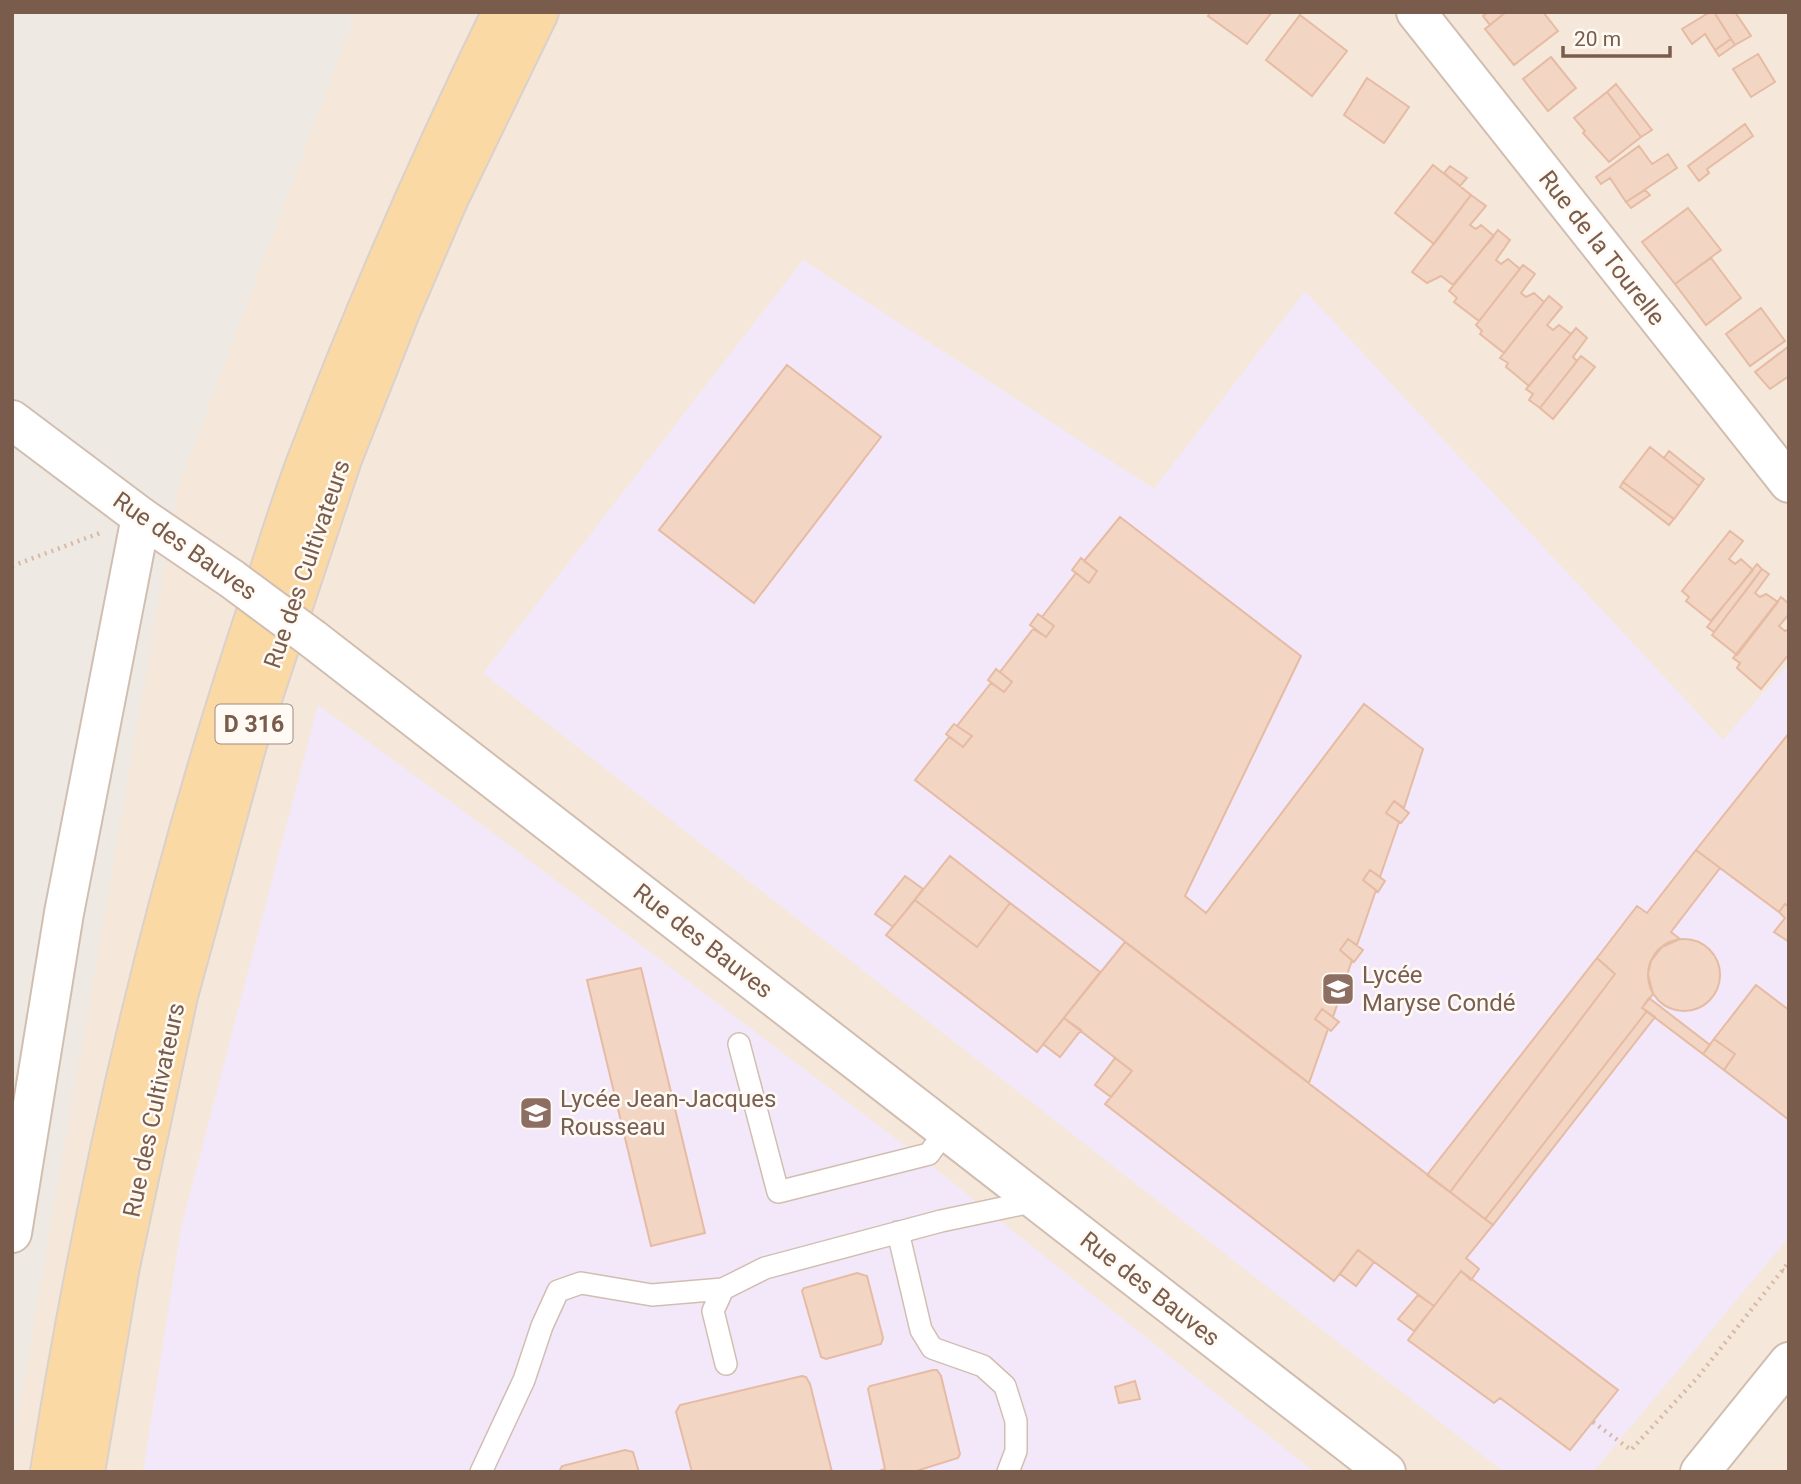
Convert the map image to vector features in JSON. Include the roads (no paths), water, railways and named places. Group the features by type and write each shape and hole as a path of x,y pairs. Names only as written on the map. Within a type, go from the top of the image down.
{"main road":[{"name":"Rue des Cultivateurs","path":"50,1472 87,1263 136,1035 166,916 233,681 310,452 338,382 433,156 502,12"},
{"name":"Rue des Cultivateurs","path":"85,1472 120,1266 178,996 247,744 342,459 400,312 448,200 539,12"}],"street":[{"name":"Rue de la Tourelle","path":"1416,12 1789,483"},
{"name":"Rue des Bauves","path":"12,420 141,517 313,639 1386,1472"},
{"path":"12,1233 64,913 141,517"},
{"path":"1700,1472 1789,1362"}],"lane":[{"path":"739,1044 778,1192 929,1154 946,1130"},
{"path":"481,1472 524,1380 542,1326 558,1291 581,1283 652,1295 723,1289 765,1268 898,1232 1036,1200"},
{"path":"898,1232 921,1330 932,1348 983,1366 1004,1386 1016,1422 1016,1451 1008,1472"},
{"path":"723,1289 713,1311 726,1364"}],"place":[{"name":"Lycée Maryse Condé","path":"1338,989"},
{"name":"Lycée Jean-Jacques Rousseau","path":"536,1113"}]}
